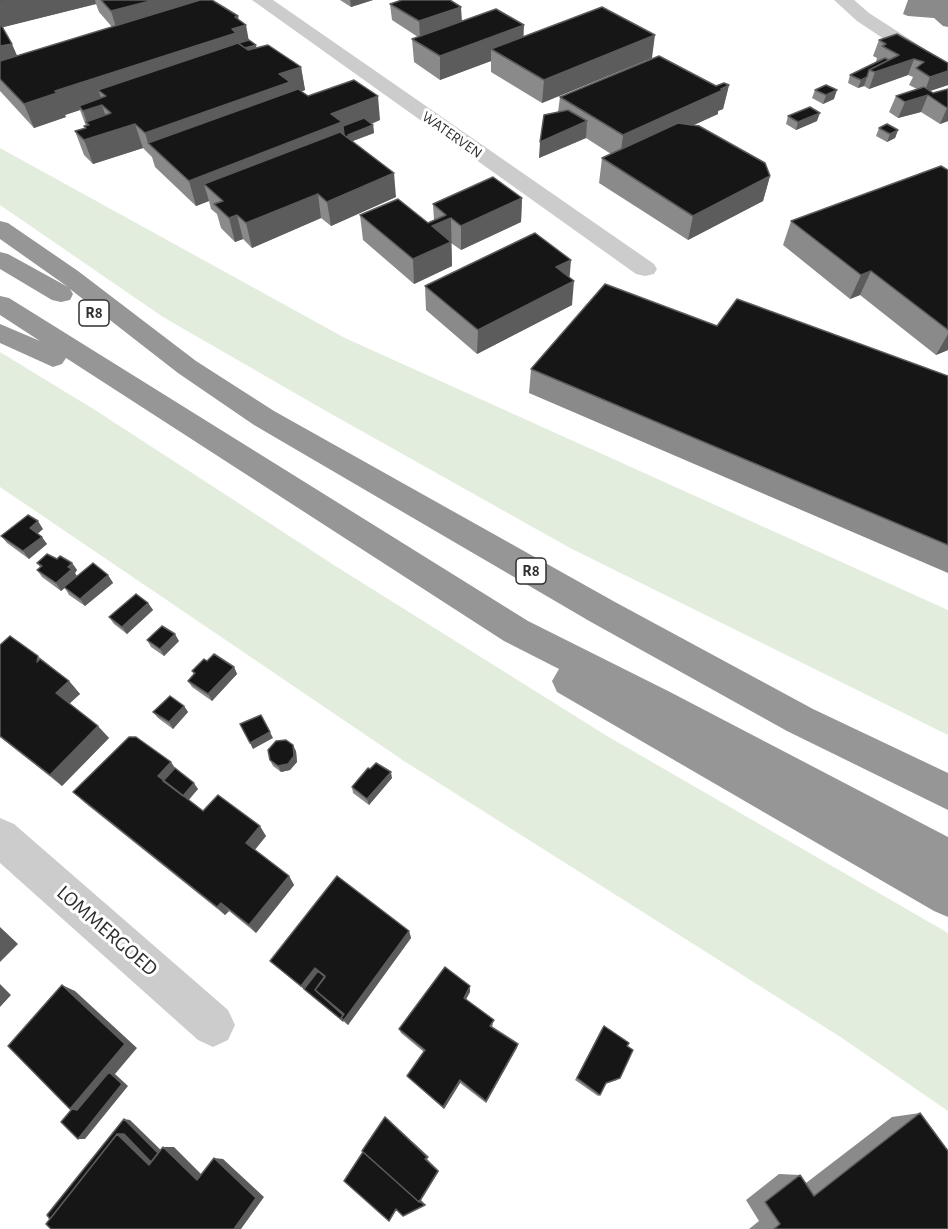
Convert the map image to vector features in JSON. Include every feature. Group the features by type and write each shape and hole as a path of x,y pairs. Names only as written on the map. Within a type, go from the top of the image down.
{"highway":[{"path":"0,228 69,276 187,367"},
{"name":"R8","path":"0,259 187,367 264,418 603,612 800,720 948,792"},
{"name":"R8","path":"0,304 516,631 658,703 948,858"},
{"path":"0,333 180,418"},
{"name":"R8","path":"516,631 545,667 948,897"}],"street":[{"name":"WATERVEN","path":"261,0 645,269"},
{"path":"843,0 863,17 948,73"},
{"name":"LOMMERGOED","path":"0,837 213,1025"}],"green space":[{"path":"0,148 345,338 948,610 948,735 570,548 163,317 0,205"},
{"path":"0,352 607,736 948,933 948,1111 842,1038 404,761 0,487"}],"building":[{"path":"101,0 154,0 111,11"},
{"path":"200,0 212,0 238,16 235,17 246,25 232,29 236,33 55,91 57,93 24,104 0,79 0,61"},
{"path":"402,0 450,0 461,7 419,21 390,4"},
{"path":"602,7 655,35 544,80 491,49"},
{"path":"496,9 524,25 440,56 412,39"},
{"path":"0,23 12,44 0,46"},
{"path":"897,34 948,63 948,71 930,77 916,68 924,62 914,59 875,72 869,70 899,55 882,46 886,44 879,40"},
{"path":"249,40 256,45 245,48 239,44 239,43"},
{"path":"238,43 248,50 268,45 301,67 279,74 290,82 145,133 135,124 84,140 75,131 86,128 84,126 89,125 86,122 111,113 102,105 83,111 79,106 106,96 98,90"},
{"path":"659,56 716,86 724,83 729,85 721,89 723,90 623,135 560,97"},
{"path":"885,58 889,60 869,70 867,77 861,80 850,75"},
{"path":"354,80 378,96 331,114 342,122 189,181 148,143 298,89 308,96"},
{"path":"826,85 837,90 826,95 815,90"},
{"path":"924,87 933,93 948,89 948,107 928,95 905,102 896,96"},
{"path":"810,107 820,113 798,122 788,116"},
{"path":"568,110 587,121 540,142 544,115"},
{"path":"364,118 373,125 347,137 344,135 343,126"},
{"path":"678,123 699,126 765,163 770,176 693,216 602,158"},
{"path":"887,124 898,130 890,134 879,128"},
{"path":"340,132 394,173 327,202 318,194 246,223 237,215 229,218 214,204 223,201 204,184"},
{"path":"941,166 948,170 948,330 871,271 861,275 791,221"},
{"path":"493,177 522,198 461,226 451,218 432,226 451,242 413,259 360,215 398,199 428,223 446,215 433,204"},
{"path":"535,233 571,260 556,267 574,281 478,330 425,286"},
{"path":"605,284 717,326 737,299 948,376 948,545 531,369"},
{"path":"28,515 38,521 30,528 42,537 23,551 1,536"},
{"path":"47,554 57,559 60,556 72,563 68,567 72,569 56,583 37,570 42,566 37,563"},
{"path":"93,563 108,575 80,599 64,587"},
{"path":"136,594 148,603 122,627 109,617"},
{"path":"162,626 175,634 160,649 147,640"},
{"path":"10,636 38,656 37,662 40,659 69,681 56,693 98,726 50,775 0,736 0,645"},
{"path":"214,654 234,667 208,694 188,681 195,673 192,671 204,659 207,661"},
{"path":"170,696 184,706 169,722 153,712"},
{"path":"261,715 270,732 250,743 240,724"},
{"path":"129,737 136,737 171,762 158,776 203,811 218,795 260,826 246,843 289,876 249,925 221,903 217,907 73,792"},
{"path":"286,740 293,745 294,756 288,764 278,766 270,760 268,750 276,741"},
{"path":"376,763 391,772 367,799 352,787 368,768 370,769"},
{"path":"175,768 194,783 183,796 163,781"},
{"path":"337,876 409,931 344,1020 341,1018 344,1014 315,990 325,976 315,968 301,986 270,961"},
{"path":"445,967 470,986 464,998 494,1020 490,1026 518,1044 486,1101 460,1080 443,1107 407,1076 425,1050 399,1029"},
{"path":"318,971 325,977 315,990 343,1015 341,1018 343,1021 304,989"},
{"path":"62,985 125,1044 70,1109 8,1046"},
{"path":"604,1026 629,1043 627,1046 633,1050 620,1078 606,1083 600,1095 577,1078"},
{"path":"109,1072 122,1084 78,1139 61,1122 72,1109 77,1110"},
{"path":"920,1113 948,1151 948,1229 774,1229 780,1224 765,1202 800,1175 814,1196"},
{"path":"385,1117 427,1157 425,1159 438,1171 419,1202 362,1151"},
{"path":"124,1119 158,1153 151,1162 124,1134 117,1134 50,1219 47,1215"},
{"path":"117,1134 149,1165 163,1147 197,1180 214,1158 256,1198 234,1229 51,1229 46,1224"},
{"path":"363,1152 425,1205 403,1216 396,1209 389,1221 344,1181"}]}
